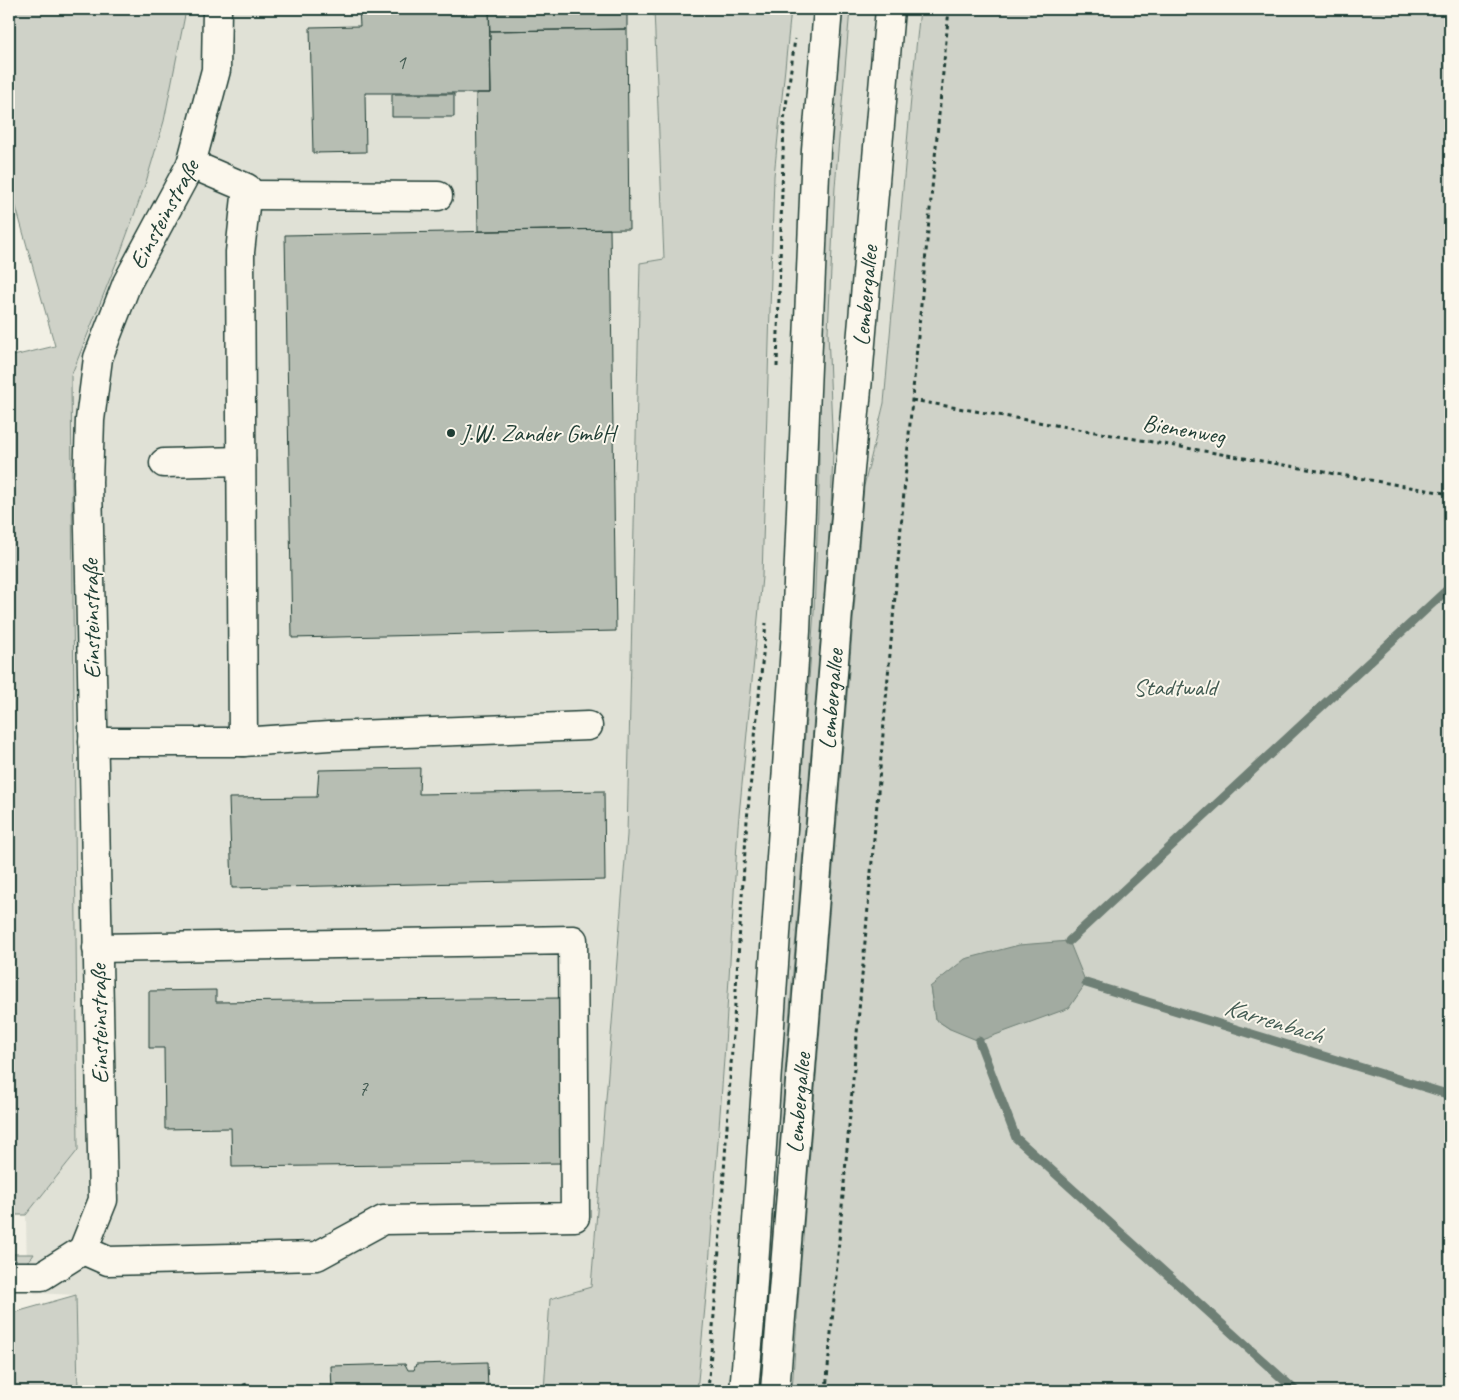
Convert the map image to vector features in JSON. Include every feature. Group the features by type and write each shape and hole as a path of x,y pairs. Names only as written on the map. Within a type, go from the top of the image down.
{"main road":[{"name":"Einsteinstraße","path":"83,1250 103,1200 88,482 90,420 98,358 127,283 192,164 216,70 217,9"},
{"name":"Lembergallee","path":"744,1391 752,1297 796,631 816,150 828,9"},
{"name":"Lembergallee","path":"775,1391 842,560 890,9"},
{"path":"192,164 247,188 240,252 243,742"},
{"path":"246,195 438,196"},
{"path":"164,463 241,460"},
{"path":"93,742 243,742 329,736 588,726"},
{"path":"9,1276 42,1276 83,1250 108,1261 317,1256 383,1220 575,1218 572,940 97,948"}],"path":[{"path":"826,1391 912,400 949,9"},
{"path":"777,369 784,121 796,37"},
{"name":"Bienenweg","path":"912,400 1450,494"},
{"path":"708,1391 747,820 767,616"},
{"path":"228,1391 247,1384 260,1391"},
{"path":"163,1386 188,1391"}],"shaded area":[{"path":"185,9 654,9 664,259 640,264 627,835 591,1288 550,1299 544,1391 78,1391 76,1295 34,1293 27,1276 26,1215 78,1150 71,376 121,251 146,182 164,121"},
{"path":"791,9 920,9 884,403 864,486 792,1391 697,1391 709,1265 725,1045 774,176"},
{"path":"1069,941 1086,983 1069,1008 979,1041 950,1029 935,1019 930,987 965,959 1019,945"}],"green space":[{"path":"9,9 185,9 164,121 146,182 121,251 71,376 78,1150 26,1215 9,1215 9,357 55,346 9,182"},
{"path":"654,9 791,9 774,176 762,577 738,826 709,1265 697,1391 544,1391 550,1299 591,1287 627,835 640,263 664,259"},
{"path":"843,9 850,9 835,187 828,332 833,452 831,509 761,1391 756,1391 814,612 819,486 819,330 827,187"},
{"name":"Stadtwald","path":"920,9 1450,9 1450,1391 792,1391 864,486 884,403","holes":["930,987 950,1029 935,1019"]},
{"path":"9,1254 34,1254 27,1262 9,1264"},
{"path":"76,1295 78,1391 9,1391 9,1314"}],"building":[{"path":"359,9 489,9 491,93 365,93 366,152 313,153 310,27 360,26"},
{"path":"489,9 627,9 627,29 490,31"},
{"path":"627,29 629,229 478,231 476,93 491,93 490,31"},
{"path":"392,94 454,94 454,117 392,117"},
{"name":"J.W. Zander GmbH","path":"610,229 616,631 292,638 285,235"},
{"path":"420,768 419,794 604,791 605,880 232,888 229,798 317,797 319,770"},
{"path":"216,990 216,1002 560,998 562,1163 232,1167 231,1128 165,1129 164,1048 149,1048 149,991"},
{"path":"487,1362 488,1391 332,1391 331,1366 405,1364 408,1370 414,1370 416,1364"}],"waterway":[{"path":"1069,941 1450,587"},
{"name":"Karrenbach","path":"1086,983 1450,1095"},
{"path":"979,1041 1016,1138 1296,1391"}],"place":[{"name":"J.W. Zander GmbH","path":"451,433"}]}
